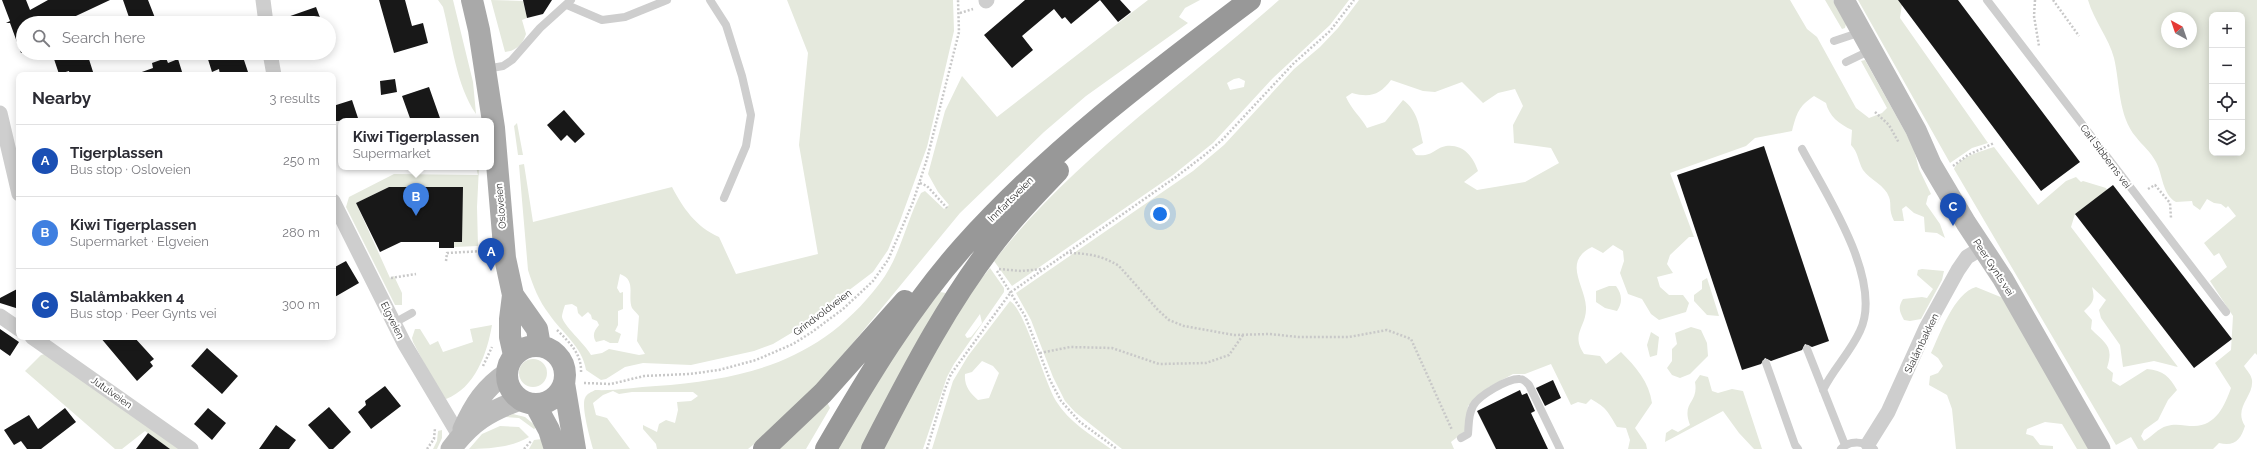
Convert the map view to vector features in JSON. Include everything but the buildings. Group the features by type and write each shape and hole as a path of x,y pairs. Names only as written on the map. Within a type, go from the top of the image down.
{"highway":[{"name":"Innfartsveien","path":"826,449 867,378 903,324 962,248 1028,181 1094,121 1145,79 1250,0"},
{"path":"872,449 928,345 975,269 1005,229 1074,155 1094,121"},
{"path":"764,449 823,393 901,305 948,266"}],"main road":[{"name":"Osloveien","path":"472,0 486,68 493,118"},
{"name":"Osloveien","path":"494,128 504,258 514,295 536,328 540,346"},
{"name":"Osloveien","path":"510,364 510,325 514,295"},
{"path":"555,449 549,430 528,402 510,388 510,364 521,349 540,346 549,349 557,355 563,363 565,373 572,383 575,449"},
{"path":"528,402 552,399 572,383"}],"street":[{"path":"263,0 265,16"},
{"name":"Peer Gynts vei","path":"1844,0 1916,130 1932,164 1982,248 2021,309 2100,449"},
{"path":"271,60 273,72"},
{"path":"0,113 16,169"},
{"name":"Elgveien","path":"336,206 455,443"},
{"name":"Slalåmbakken","path":"1871,446 1926,328 1958,270 1967,257 1982,248"},
{"path":"0,316 16,327"},
{"name":"Jutulveien","path":"36,340 191,449"},
{"path":"55,340 59,355"},
{"path":"455,443 472,409 482,394 510,364"},
{"path":"455,443 480,418 495,409 528,402"}],"lane":[{"path":"486,68 503,66 512,60 540,28 569,2 602,20 625,17 667,0"},
{"path":"710,0 726,25 742,76 751,115 746,146 724,198"},
{"name":"Carl Sibberns vei","path":"1987,0 2226,312"},
{"path":"1834,41 1861,32"},
{"path":"1846,62 1871,50"},
{"path":"1802,149 1853,247 1864,279 1866,305 1861,330 1846,355 1830,373 1823,390"},
{"path":"394,323 412,314"},
{"path":"1807,350 1843,447"},
{"path":"1766,363 1795,445 1798,449"},
{"path":"1461,438 1468,434 1469,415 1473,405 1500,386 1519,378 1525,380 1529,385 1560,449"},
{"name":"Slalåmbakken","path":"1843,447 1857,443 1871,446"}],"path":[{"name":"Grindvoldveien","path":"572,383 611,384 644,376 720,370 756,360 793,344 843,309 881,272 888,260 920,183 942,107 959,32 958,0"},
{"path":"927,449 951,374 1011,292 1176,177 1206,154 1223,139 1294,63 1330,31 1354,0"},
{"path":"2034,63 2042,57 2034,16 2035,0"},
{"path":"2053,0 2079,36"},
{"path":"1950,168 1968,155 1994,143"},
{"path":"920,183 927,186 947,208"},
{"path":"446,261 447,253 483,251"},
{"path":"1065,253 1085,253 1111,261 1119,266 1147,299 1169,320 1184,326 1243,335 1270,334 1298,337 1349,337 1387,330 1411,339 1454,435 1458,439 1461,438"},
{"path":"1044,268 1021,271 994,268 1011,292 1025,316 1050,380 1060,401 1080,422 1116,449"},
{"path":"552,324 572,346 581,361 572,383"},
{"path":"1040,353 1070,347 1112,348 1159,364 1206,363 1230,355 1243,335"},
{"path":"480,373 492,345"},
{"path":"427,449 434,439 436,424"}],"shaded area":[{"path":"438,0 453,0 473,82 476,114 469,103 459,77 443,7"},
{"path":"491,0 523,1 527,18 522,20 526,34 521,44 516,49 505,52"},
{"path":"787,0 953,0 954,31 927,147 888,250 873,272 798,329 773,344 754,351 691,365 643,363 625,367 606,379 601,380 586,370 584,361 576,347 545,309 532,282 528,270 519,165 524,164 533,222 672,187 691,216 704,228 719,237 736,274 818,254 799,145 808,53","holes":["620,274 625,277 630,284 632,308 639,316 637,341 645,354 639,355 609,349 602,353 591,355 563,320 562,316 565,305 572,304 577,307 578,313 582,317 588,312 592,319 597,321 599,325 594,335 596,342 604,340 610,343 618,343 621,334 615,331 618,325 618,311 623,309 623,292 620,293 617,288"]},
{"path":"1148,0 1200,0 1185,8 1179,17 1188,23 1086,96 1044,132 960,213 830,371 775,427 748,449 657,449 656,444 643,429 643,425 657,432 659,424 666,420 675,423 678,410 677,402 691,401 698,396 693,392 632,392 619,394 613,391 603,395 593,403 596,415 607,418 630,449 593,449 586,423 584,402 587,395 595,390 690,383 752,371 780,361 807,348 833,331 857,310 887,273 898,251 921,193 925,191 944,209 949,205 938,192 928,174 945,111 962,76 997,117"},
{"path":"1279,0 1349,0 1330,25 1273,78 1213,143 1173,175 1012,286 994,261 1025,224 1059,189 1130,124","holes":["1239,78 1245,81 1244,87 1230,90 1227,83"]},
{"path":"1359,0 1790,0 1807,29 1817,37 1856,108 1869,118 1882,113 1887,108 1861,61 1865,60 1913,146 1919,169 1931,194 1928,196 1926,204 1940,224 1945,238 1937,233 1925,232 1924,217 1914,213 1906,206 1902,209 1904,221 1894,221 1891,213 1890,200 1887,193 1863,170 1851,145 1852,130 1835,119 1827,108 1826,103 1814,96 1801,107 1795,119 1792,131 1755,138 1746,146 1670,173 1694,237 1689,237 1670,255 1667,264 1673,273 1657,277 1660,287 1669,295 1683,295 1689,303 1686,312 1659,320 1651,314 1642,299 1628,294 1620,273 1624,261 1623,251 1613,245 1603,253 1592,247 1583,253 1578,260 1577,274 1586,307 1586,314 1579,335 1580,347 1584,354 1600,356 1606,364 1621,352 1641,375 1648,388 1652,403 1635,428 1646,444 1647,449 1628,449 1630,440 1626,428 1617,427 1607,411 1591,399 1586,404 1578,402 1571,405 1551,364 1525,374 1513,374 1489,387 1468,406 1465,431 1451,442 1454,449 1122,449 1075,412 1065,401 1053,377 1031,320 1016,293 1193,171 1224,145 1294,69 1320,47 1338,28","holes":["1391,80 1423,91 1435,92 1462,82 1483,103 1498,93 1515,89 1523,106 1513,125 1514,143 1551,148 1559,163 1525,182 1477,190 1464,182 1478,171 1473,160 1462,149 1446,146 1427,155 1416,155 1412,149 1423,143 1415,114 1403,100 1385,122 1367,128 1346,97 1352,93 1364,95 1374,94 1383,89"]},
{"path":"1825,0 1833,0 1846,24 1845,28 1842,29"},
{"path":"1858,0 1899,0 1902,4 1900,18 1988,143 1972,148 1950,163"},
{"path":"2088,0 2257,0 2257,355 2255,353 2244,366 2250,374 2252,386 2242,408 2242,419 2245,426 2242,435 2233,443 2219,443 2213,449 2138,449 2131,437 2116,445 1954,169 1966,158 1994,147 2038,205 2066,181 2076,177 2081,182 2083,181 2106,188 2107,190 2075,214 2071,227 2178,367 2154,361 2123,367 2120,345 2101,318 2099,310 2106,300 2092,287 2093,300 2084,311 2092,320 2091,329 2104,342 2109,350 2110,355 2107,368 2113,373 2112,381 2120,386 2147,369 2157,371 2165,375 2172,381 2177,390 2168,400 2158,420 2144,430 2141,436 2144,441 2167,426 2202,425 2214,418 2226,401 2231,388 2215,363 2231,350 2233,316 2210,281 2227,267 2219,253 2214,256 2204,243 2236,216 2228,206 2226,208 2221,204 2214,203 2207,199 2200,210 2193,205 2192,201 2176,202 2171,199 2165,189 2154,158 2130,129 2120,99 2112,51"},
{"path":"517,123 523,155 518,155 514,126"},
{"path":"477,170 479,170 477,207 478,246 454,247 454,242 462,241 462,187 389,187 356,203 390,278 394,276 402,293 402,305 395,305 346,207 349,197 394,174 478,175"},
{"path":"990,268 1004,288 1004,292 954,364 947,377 923,449 882,449 934,351 972,290","holes":["980,314 982,323 971,337 967,338 965,335"]},
{"path":"1918,270 1944,271 1942,280 1921,319 1910,321 1904,320 1900,309 1900,304 1903,299 1922,297 1927,298 1933,289 1917,275"},
{"path":"1707,278 1719,316 1707,315 1694,301 1694,295 1702,289 1702,281"},
{"path":"1609,286 1616,286 1621,295 1621,301 1617,311 1605,308 1596,302 1596,291"},
{"path":"1976,287 2003,298 2090,449 2077,449 2062,424 2045,422 2027,429 2026,434 2033,436 2040,445 2053,446 2053,449 1956,449 1952,409 1947,395 1929,385 1930,376 1938,373 1943,366 1938,358 1931,353 1943,325 1954,306 1961,297"},
{"path":"940,292 946,293 865,449 837,449 909,331"},
{"path":"1010,301 1016,307 1022,318 1051,391 1061,409 1074,422 1111,449 932,449 953,381 968,356","holes":["982,361 993,366 999,373 989,398 978,400 968,389 965,382 965,374 972,372"]},
{"path":"492,325 487,347 478,369 465,387 446,399 435,384 413,342 412,338 415,329 420,329 430,345 438,341 443,352 473,342 470,329"},
{"path":"1691,327 1701,330 1707,343 1708,356 1690,374 1680,378 1672,375 1667,368 1672,361 1672,349 1677,344 1675,333"},
{"path":"1651,332 1659,337 1657,355 1650,357 1647,345"},
{"path":"45,354 181,449 170,449 145,431 122,449 115,449 25,371 41,355"},
{"path":"533,359 543,363 547,373 543,383 533,387 523,383 519,373 523,363"},
{"path":"1700,375 1708,377 1712,391 1718,393 1732,389 1743,391 1762,449 1754,449 1739,433 1723,411 1665,442 1666,433 1672,429 1678,432 1690,425 1688,411 1695,395 1695,382"},
{"path":"827,402 830,408 806,449 776,449"},
{"path":"513,414 525,417 537,427 534,429 519,418 505,417"},
{"path":"500,426 519,427 529,437 508,445 492,448 469,449 482,434"},
{"path":"442,430 442,438 437,449 433,449 437,441 438,431"},
{"path":"542,439 549,449 529,449 534,440"}],"place":[{"name":"Kiwi Tigerplassen","path":"416,216"},
{"name":"Slalåmbakken 4","path":"1953,226"},
{"name":"Tigerplassen","path":"491,271"}]}
